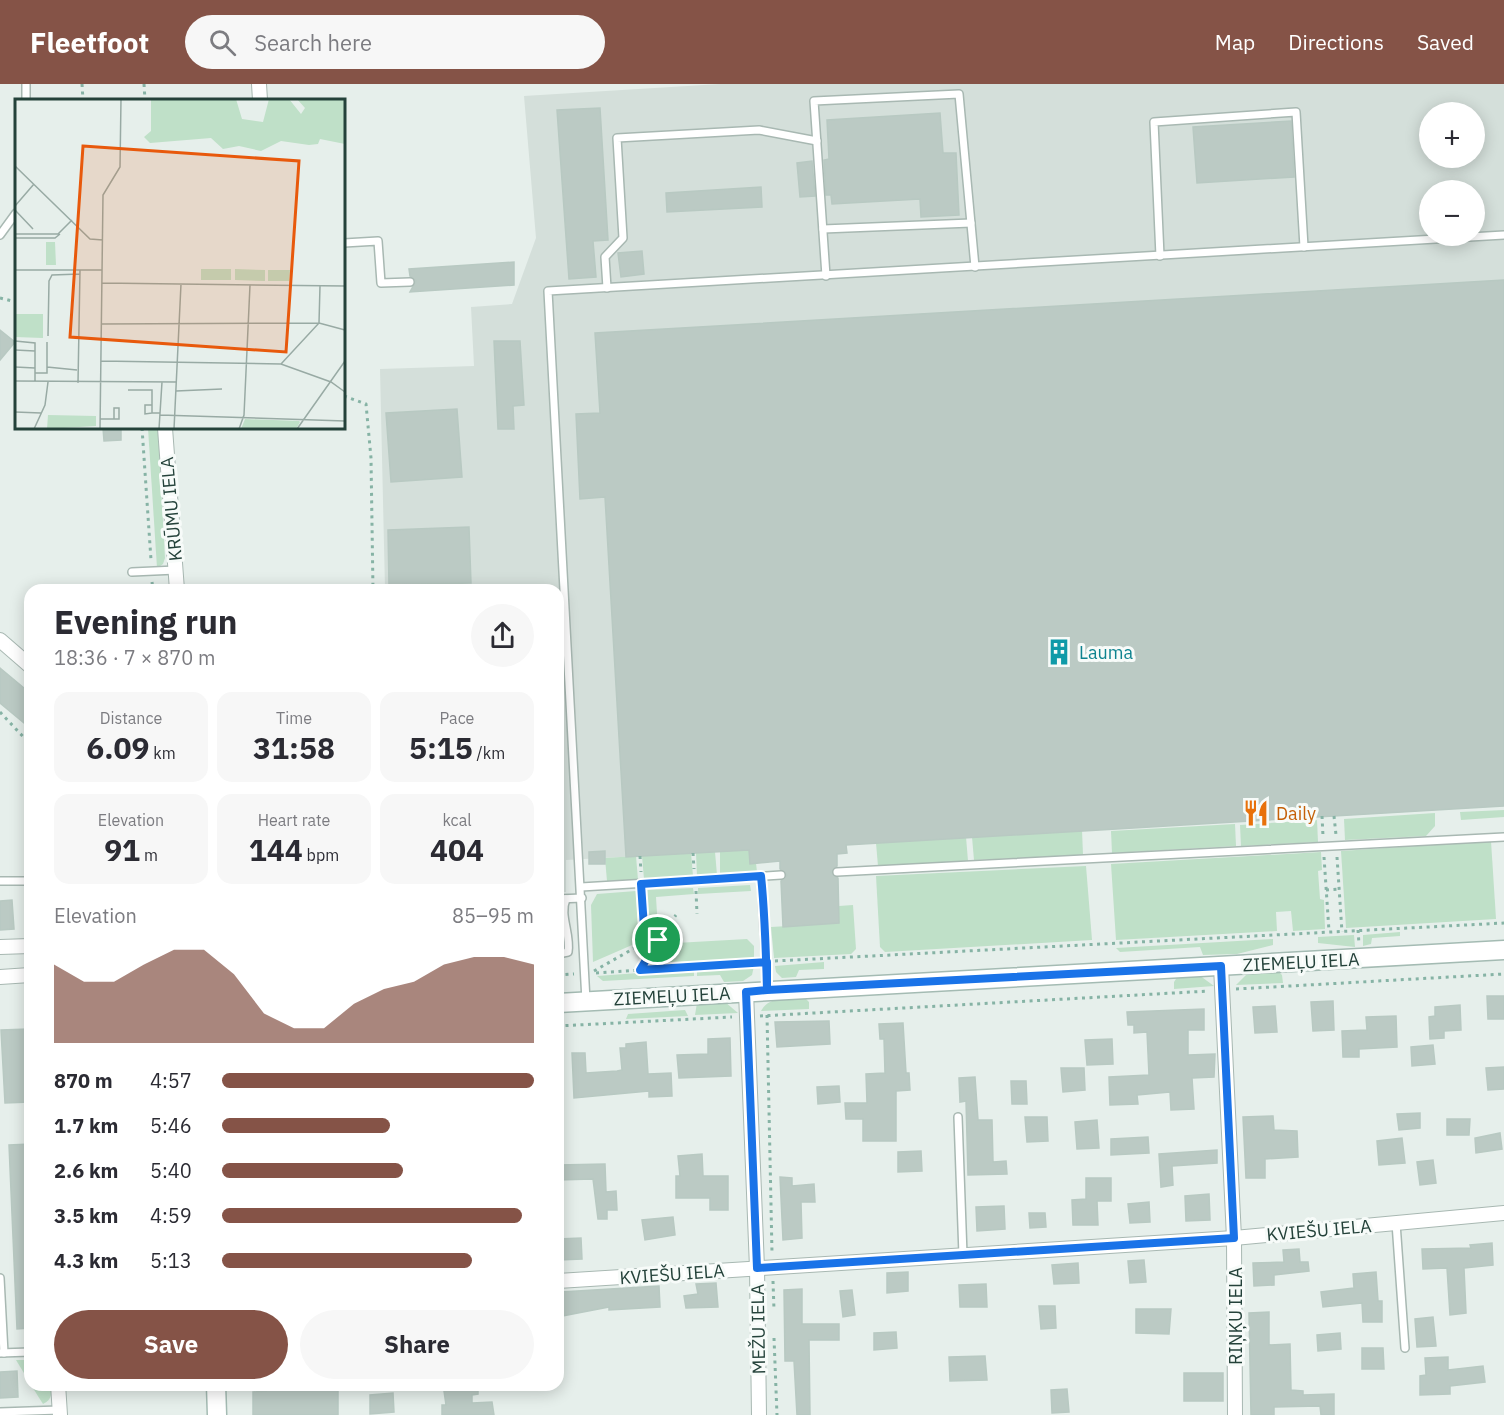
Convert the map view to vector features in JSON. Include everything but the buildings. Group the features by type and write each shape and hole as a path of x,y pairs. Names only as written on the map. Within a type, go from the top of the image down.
{"street":[{"path":"259,84 260,99"},
{"name":"KRŪMU IELA","path":"165,429 177,584"},
{"path":"0,640 24,661"},
{"path":"0,947 24,945"},
{"name":"ZIEMEĻU IELA","path":"564,1003 1504,950"},
{"name":"RIŅĶU IELA","path":"1221,966 1224,990 1234,1238 1235,1415"},
{"path":"0,977 24,975"},
{"name":"MEŽU IELA","path":"746,992 757,1268 759,1415"},
{"name":"KVIEŠU IELA","path":"564,1281 1234,1238 1504,1213"},
{"path":"58,1391 59,1413"},
{"path":"216,1391 217,1415"}],"lane":[{"path":"826,276 814,101 959,94 975,267"},
{"path":"1160,256 1154,122 1296,112 1304,247"},
{"path":"607,288 605,257 623,238 617,138 759,130 817,141"},
{"path":"0,235 15,214"},
{"path":"823,229 971,223"},
{"path":"586,1002 548,291 1504,235"},
{"path":"345,243 378,241 381,283 410,282"},
{"path":"132,572 152,573 176,570"},
{"path":"837,872 1504,837"},
{"path":"581,887 781,875"},
{"path":"761,876 767,990"},
{"path":"0,881 24,881"},
{"path":"564,904 566,899 582,898"},
{"path":"564,933 568,952 564,953"},
{"path":"958,1117 963,1255"},
{"path":"1396,1223 1405,1348"},
{"path":"0,1278 2,1353 24,1352"},
{"path":"0,1412 59,1413"}],"path":[{"path":"82,84 83,99"},
{"path":"144,84 145,99"},
{"path":"0,298 15,303"},
{"path":"345,396 366,405 371,458 373,584"},
{"path":"142,429 153,584"},
{"path":"0,711 24,737"},
{"path":"1322,816 1329,932"},
{"path":"1334,816 1342,932"},
{"path":"640,856 645,942"},
{"path":"1326,890 1339,890"},
{"path":"640,970 676,915"},
{"path":"658,940 636,944 590,973 1504,923"},
{"path":"1358,930 1359,946"},
{"path":"564,975 585,973"},
{"path":"564,1026 1504,974"},
{"path":"767,1015 774,1314"},
{"path":"774,1326 777,1415"}],"shaded area":[{"name":"Lauma","path":"720,84 1504,84 1504,806 847,845 847,853 837,854 839,923 783,927 780,861 750,864 748,850 566,860 566,892 564,892 564,584 385,584 380,369 474,366 471,307 512,304 536,238 524,96"}],"green space":[{"path":"148,429 158,429 165,558 163,564 157,568"},
{"path":"1504,810 1504,817 1461,820 1460,812"},
{"path":"1435,813 1435,826 1426,836 1345,840 1344,819"},
{"path":"1317,820 1318,842 1241,846 1240,825"},
{"path":"1235,824 1236,846 1112,853 1111,831"},
{"path":"1082,830 1083,855 974,860 972,837"},
{"path":"966,837 968,861 878,866 876,843"},
{"path":"1491,841 1496,919 1346,928 1341,851"},
{"path":"749,850 750,863 756,863 757,872 720,874 720,851"},
{"path":"715,852 717,875 697,876 696,853"},
{"path":"1321,852 1322,870 1318,871 1320,899 1324,900 1325,929 1293,931 1291,911 1276,912 1277,931 1116,940 1111,864"},
{"path":"691,853 693,876 644,879 642,856"},
{"path":"636,856 638,880 607,881 605,858"},
{"path":"1086,866 1092,940 885,952 880,947 876,876"},
{"path":"750,885 751,891 698,894 698,888"},
{"path":"693,888 694,894 656,897 658,930 648,935 646,890"},
{"path":"636,891 639,942 593,962 591,905 597,894"},
{"path":"853,905 856,949 851,954 774,958 771,927 839,923 839,906"},
{"path":"1400,932 1400,936 1372,938 1371,944 1363,946 1363,935"},
{"path":"1354,935 1355,947 1318,943 1318,937"},
{"path":"747,939 754,946 754,960 645,967 658,944"},
{"path":"1273,939 1273,945 1237,954 1203,955 1200,947 1120,952 1116,948"},
{"path":"824,962 824,969 799,970 796,977 782,978 776,972 775,966"},
{"path":"754,966 752,975 743,981 724,982 720,975 697,976 697,970"},
{"path":"694,969 694,976 603,981 597,976"},
{"path":"1278,971 1282,975 1283,983 1236,985 1248,973"},
{"path":"1199,975 1214,986 1174,989 1174,982 1178,976"},
{"path":"804,997 809,1002 809,1009 761,1011 774,1000"},
{"path":"725,1002 738,1013 695,1015 697,1003"},
{"path":"685,1010 688,1016 626,1019 628,1014"},
{"path":"16,1360 24,1360 24,1373"},
{"path":"35,1391 51,1391 50,1398 43,1404"}],"place":[{"name":"Lauma","path":"1059,652"},
{"name":"Daily","path":"1256,813"}],"route":[{"path":"658,940 640,970 767,962 767,990 1108,970 1221,966 1224,990 1234,1238 757,1268 746,992 767,990 767,962 765,912 761,876 641,884 645,942 658,940"}]}
